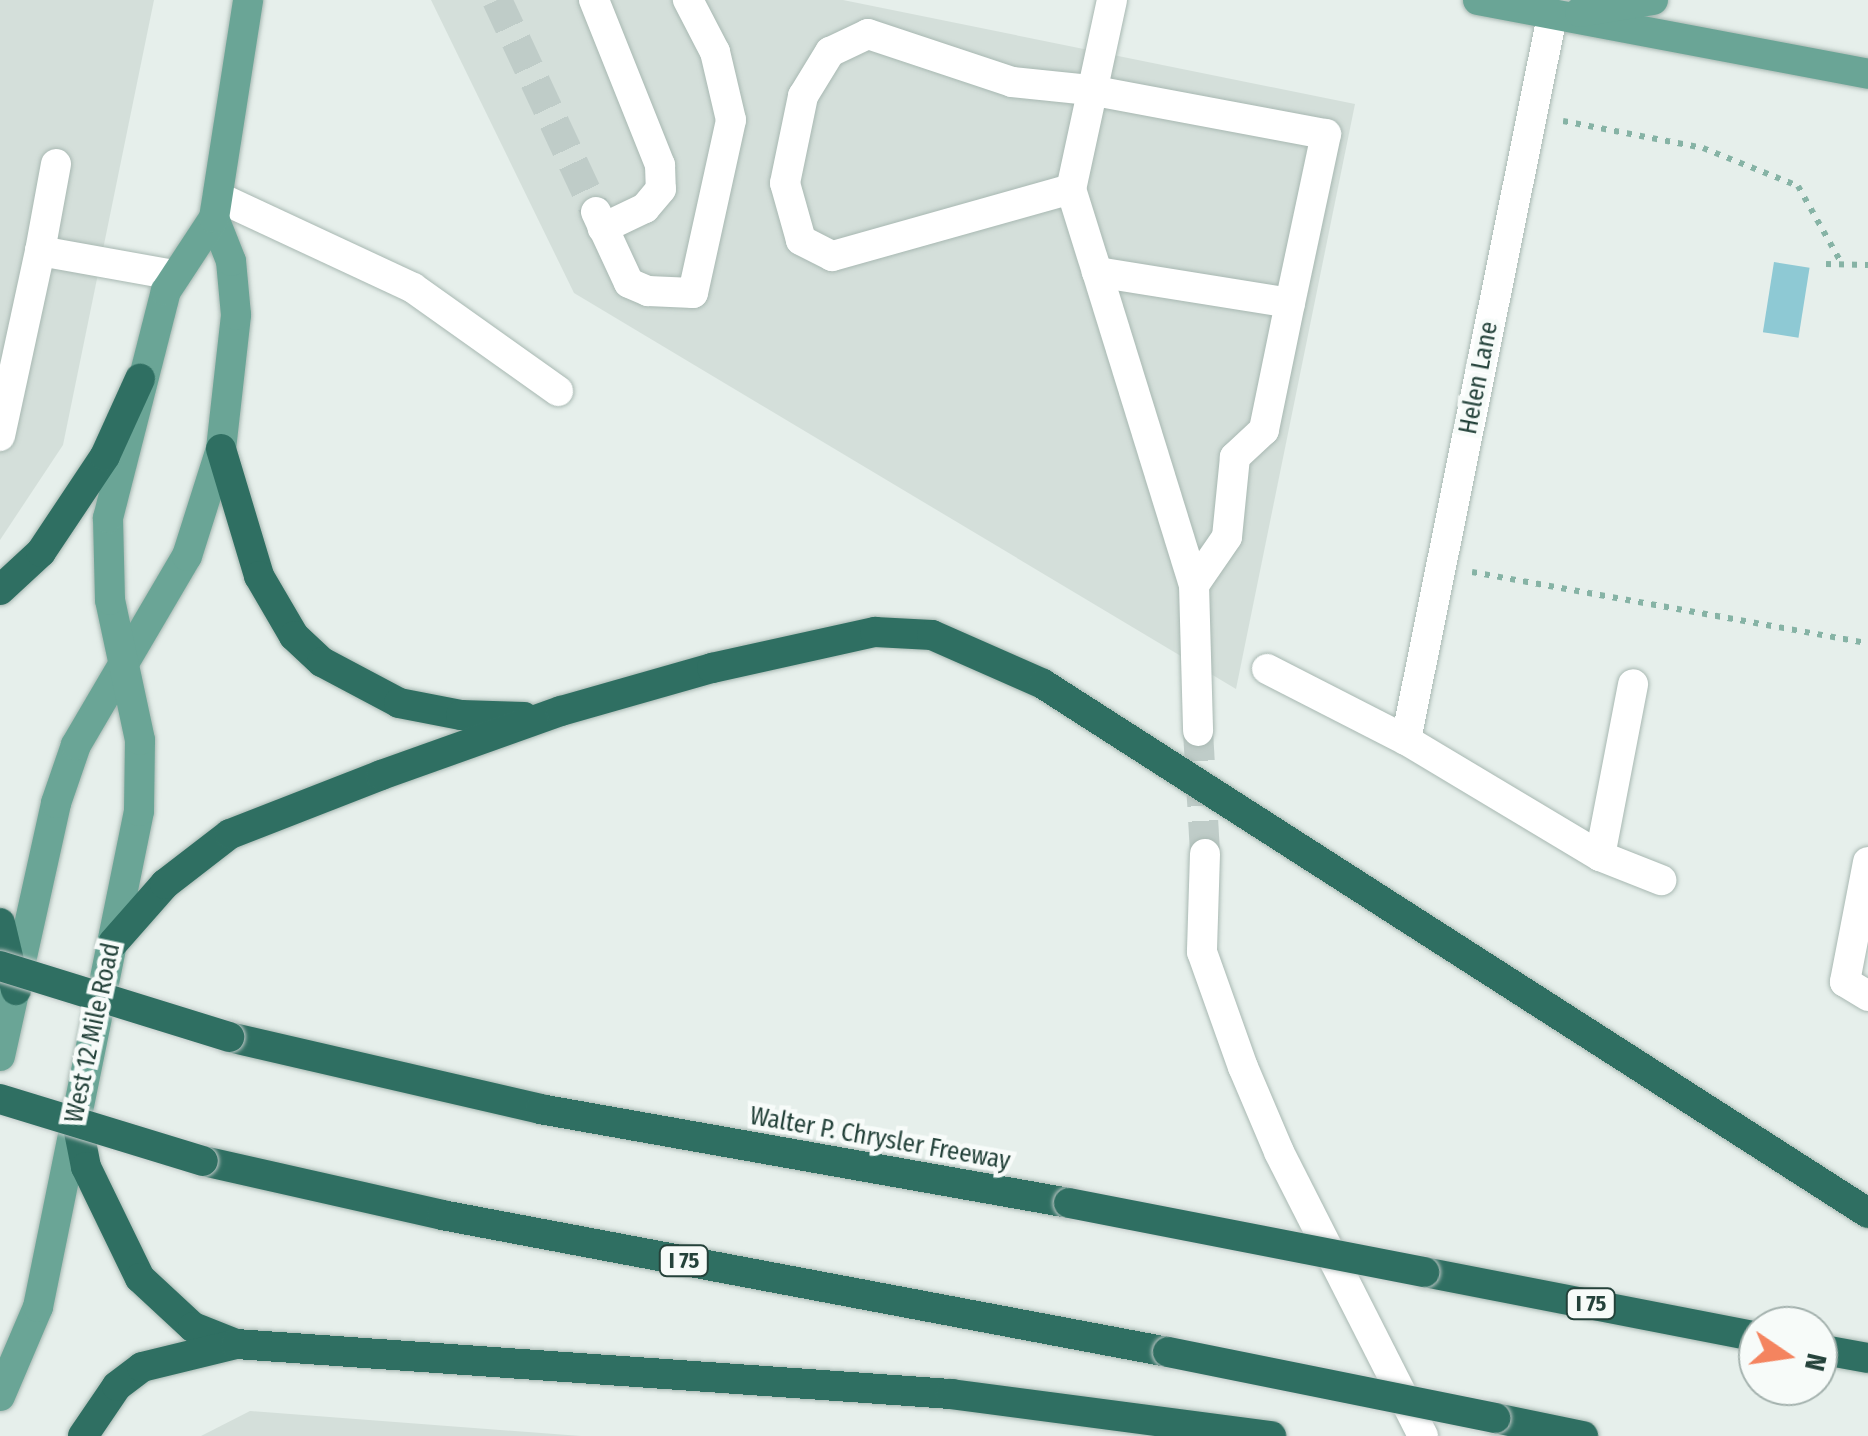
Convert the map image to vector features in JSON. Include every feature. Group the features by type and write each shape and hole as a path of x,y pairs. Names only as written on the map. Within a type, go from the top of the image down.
{"highway":[{"path":"0,590 41,552 105,456 140,379"},
{"path":"221,449 259,576 294,636 322,662 374,694 426,709 504,717 561,711"},
{"path":"113,943 165,884 230,834 561,711 875,632 932,635 966,645 1043,684 1868,1213"},
{"path":"0,923 8,978"},
{"name":"Walter P. Chrysler Freeway","path":"8,978 229,1036 540,1109 1070,1203 1738,1333"},
{"name":"I 75","path":"0,1099 203,1160 442,1216 1168,1352 1583,1436"},
{"path":"75,1111 86,1167 140,1278 194,1327 236,1344"},
{"path":"84,1436 118,1386 142,1367 236,1344 951,1394 1271,1436"},
{"path":"1838,1352 1868,1358"}],"main road":[{"name":"West 12 Mile Road","path":"0,1396 38,1307 139,812 140,740 110,600 107,538 140,379 174,275 216,207 248,0"},
{"path":"1478,0 1868,74"},
{"path":"1552,16 1653,0"},
{"name":"West 12 Mile Road","path":"0,1056 8,978 76,744 186,556 221,449 236,315 231,261 216,207"}],"lane":[{"path":"594,0 660,165 662,189 645,208 599,220 629,283 648,291 693,293 731,120 715,52 688,0"},
{"path":"1112,0 1071,189 1194,585 1198,732"},
{"name":"Helen Lane","path":"1406,740 1552,16"},
{"path":"1071,189 832,256 801,240 785,182 803,96 830,52 868,34 1012,82 1090,90 1326,134 1264,430 1235,457 1227,537 1194,585"},
{"path":"0,436 56,164"},
{"path":"216,207 414,288 558,391"},
{"path":"40,251 174,275"},
{"path":"1097,272 1290,303"},
{"path":"1266,669 1406,740 1600,856 1661,880"},
{"path":"1600,856 1634,684"},
{"path":"1204,854 1202,952 1243,1067 1423,1436"},
{"path":"1856,989 1868,862"}],"path":[{"path":"1570,122 1703,148 1798,186 1842,264"},
{"path":"1826,264 1868,265"},
{"path":"1478,573 1868,642"}],"shaded area":[{"path":"0,0 154,0 63,445 0,540"},
{"path":"431,0 843,0 1355,104 1236,689 574,293"},
{"path":"250,1411 581,1436 201,1436"}],"water":[{"path":"1774,262 1810,268 1798,338 1763,332"}],"tunnel":[{"path":"497,0 596,212"},
{"path":"1198,731 1205,854"}]}
